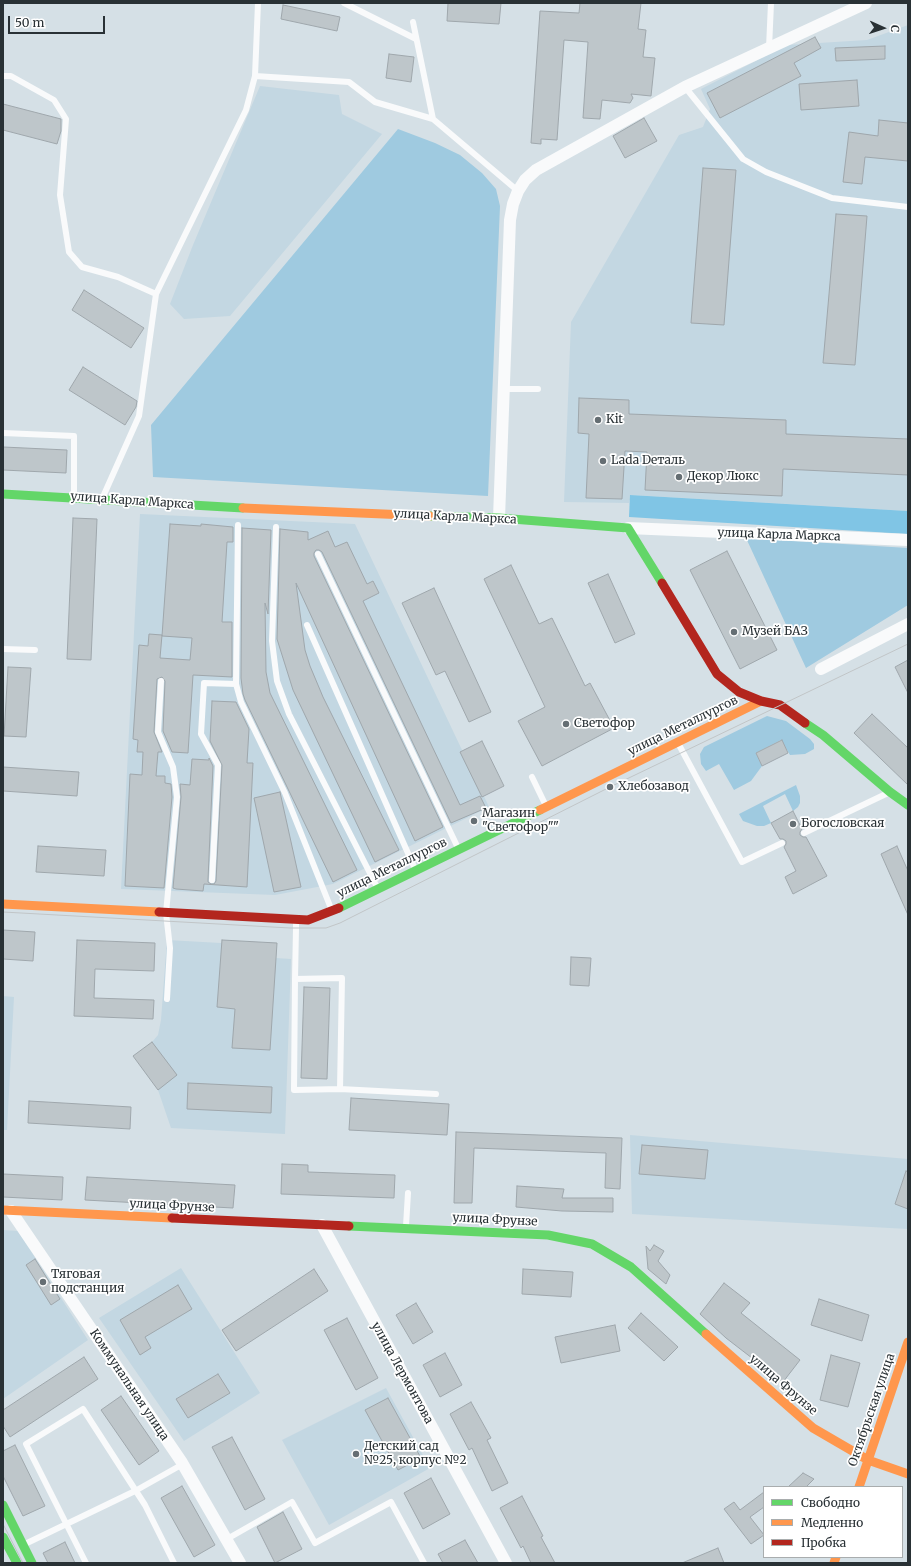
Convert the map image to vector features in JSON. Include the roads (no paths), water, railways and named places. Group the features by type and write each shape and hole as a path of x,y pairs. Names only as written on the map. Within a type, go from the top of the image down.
{"street":[{"path":"500,518 503,389 510,220 513,204 518,191 525,180 536,170 685,87 866,3"},
{"name":"улица Карла Маркса","path":"3,494 301,511 500,518 628,528 908,540"},
{"path":"628,528 717,674 739,692 760,701 780,705 823,735 890,792 908,805"},
{"path":"821,669 908,624"},
{"name":"улица Металлургов","path":"3,904 308,920 332,911 458,850 760,701"},
{"name":"улица Фрунзе","path":"7,1210 548,1235 592,1244 631,1267 814,1428 868,1460 908,1474"},
{"name":"Коммунальная улица","path":"7,1210 183,1464 240,1563"},
{"name":"улица Лермонтова","path":"322,1225 506,1563"},
{"name":"Октябрьская улица","path":"859,1486 905,1358 908,1342"},
{"path":"3,1505 32,1563"},
{"path":"3,1537 17,1563"}],"lane":[{"path":"101,500 139,416 156,294 246,110 255,76 258,3"},
{"path":"344,3 416,39"},
{"path":"769,48 771,3"},
{"path":"413,22 432,119"},
{"path":"3,76 11,76 54,100 66,119 60,195 69,252 82,267 118,277 156,294"},
{"path":"255,76 349,82 375,102 432,119 518,191"},
{"path":"685,87 744,159 766,172 832,198 908,208"},
{"path":"503,389 538,390"},
{"path":"3,433 74,436 74,497"},
{"path":"238,525 236,684 242,702 285,793 332,911"},
{"path":"276,527 272,641 277,681 289,714 378,888"},
{"path":"318,554 458,850"},
{"path":"307,625 416,870"},
{"path":"3,649 35,650"},
{"path":"161,681 158,732 173,767 177,797 166,913 170,948 168,999"},
{"path":"212,880 218,765 201,734 204,683 236,684"},
{"path":"677,742 742,862 782,843"},
{"path":"532,777 547,806"},
{"path":"804,833 890,792"},
{"path":"296,920 294,1090 340,1089 436,1094"},
{"path":"295,979 342,978 340,1089"},
{"path":"406,1228 408,1193"},
{"path":"86,1563 26,1444 83,1409 145,1505 174,1563"},
{"path":"23,1545 136,1490 183,1464"},
{"path":"227,1539 292,1502 315,1543 391,1502 424,1563"}],"tram line":[{"path":"3,912 290,928 326,928 340,923 610,787 908,644"},
{"path":"3,1524 23,1563"}],"place":[{"name":"Kit","path":"598,420"},
{"name":"Lada Dеталь","path":"603,461"},
{"name":"Декор Люкс","path":"679,477"},
{"name":"Музей БАЗ","path":"734,632"},
{"name":"Светофор","path":"566,724"},
{"name":"Хлебозавод","path":"610,787"},
{"name":"Магазин \"Светофор\"\"","path":"474,821"},
{"name":"Богословская","path":"793,824"},
{"name":"Тяговая подстанция","path":"43,1282"},
{"name":"Детский сад №25, корпус №2","path":"356,1454"}]}
